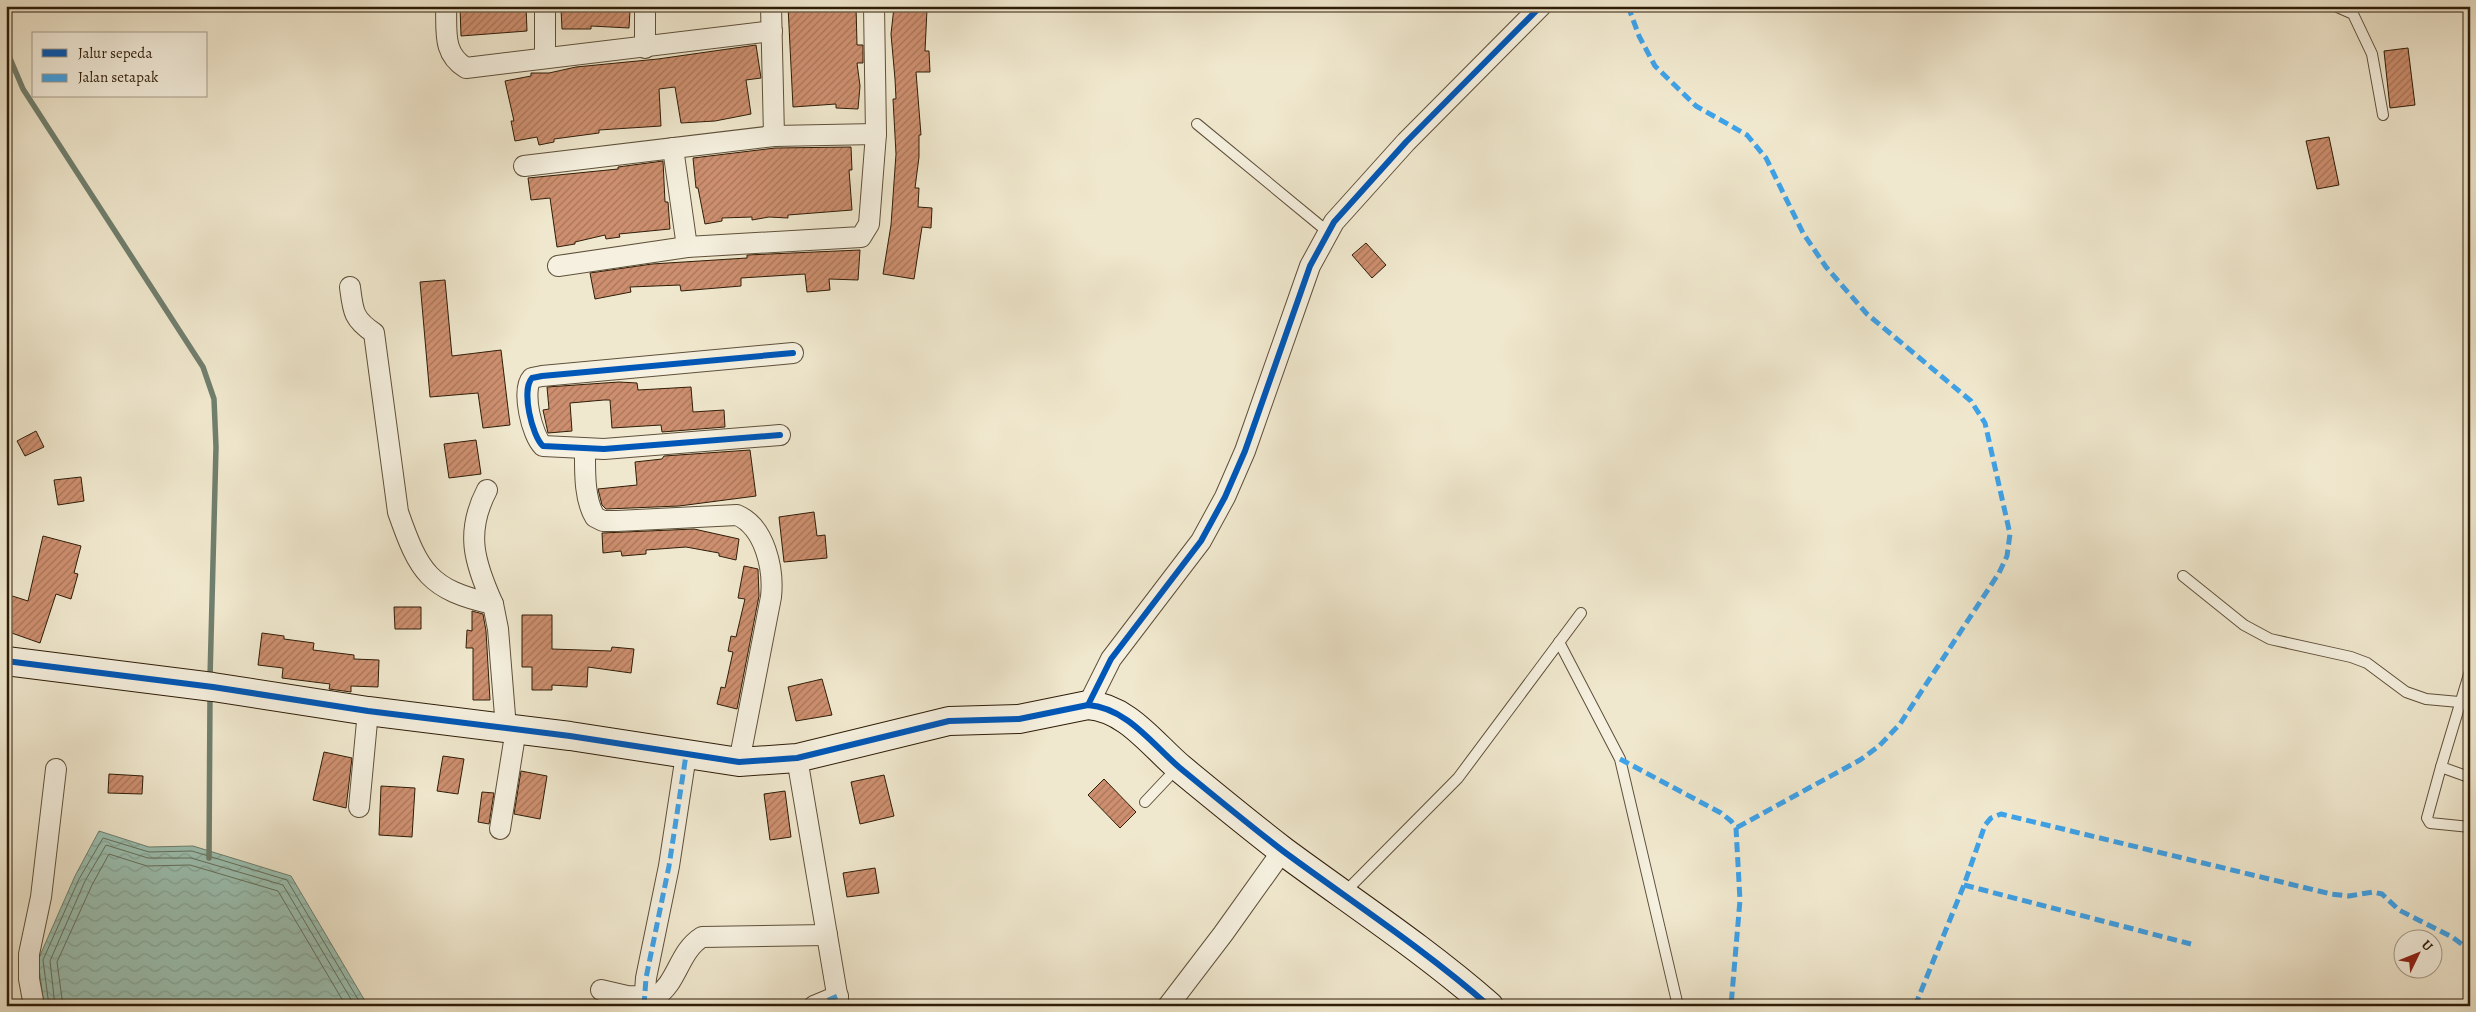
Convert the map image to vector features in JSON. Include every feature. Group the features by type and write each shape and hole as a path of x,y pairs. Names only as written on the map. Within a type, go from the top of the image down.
{"street":[{"path":"446,6 449,51 454,60 466,68 545,56 645,48 772,31"},
{"path":"545,6 545,56"},
{"path":"645,6 645,48"},
{"path":"771,6 774,136"},
{"path":"558,266 686,246 861,237 869,224 876,134 874,6"},
{"path":"1088,705 1111,660 1201,541 1226,497 1310,266 1328,232 1344,209 1406,142 1541,6"},
{"path":"524,166 774,136 876,134"},
{"path":"673,148 686,246"},
{"path":"350,287 358,321 374,334 398,512 407,538 417,560 438,583 449,591 463,597 493,604"},
{"path":"780,435 584,450 543,446 538,441 527,398 528,383 532,378 793,353"},
{"path":"584,450 591,510 595,517 603,521 737,515 758,531 768,560 772,590 754,694 739,762"},
{"path":"487,490 478,506 473,536 477,563 493,604 498,629 511,728 500,829"},
{"path":"6,661 213,686 368,711 511,728 739,762 797,758 949,721 1019,719 1088,705 1112,709 1126,718 1178,766 1283,850 1414,945 1489,1006"},
{"path":"359,807 368,711"},
{"path":"645,1002 646,978 669,866 686,755"},
{"path":"797,758 838,1001 814,1006"},
{"path":"34,1006 29,978 29,954 41,897 56,769"},
{"path":"1168,1006 1223,934 1283,850"},
{"path":"601,990 645,1002 655,997 664,992 686,951 702,937 827,935"}],"lane":[{"path":"2336,6 2353,14 2372,54 2383,115"},
{"path":"1197,124 1328,232"},
{"path":"2183,576 2244,625 2270,640 2351,657 2367,664 2406,692 2426,699 2459,702"},
{"path":"1344,894 1458,778 1581,613"},
{"path":"1559,642 1620,759 1678,1006"},
{"path":"2470,671 2459,702 2426,818 2430,823 2470,827"},
{"path":"1145,802 1178,766"},
{"path":"2441,767 2466,776"}],"water":[{"path":"99,831 149,847 193,846 291,876 368,1006 44,1006 38,960 75,876"}],"building":[{"path":"460,6 526,6 527,31 461,36"},
{"path":"788,6 856,6 857,45 863,45 863,63 857,63 860,86 858,109 836,108 836,104 793,107"},
{"path":"894,7 927,9 925,51 929,51 930,72 916,72 921,135 919,135 919,157 915,188 919,188 918,207 932,208 931,228 922,227 914,279 883,274 891,225 896,154 893,99 896,99 891,34"},
{"path":"586,8 630,11 629,28 591,26 591,29 562,29 561,9"},
{"path":"756,45 761,78 746,80 751,114 715,121 681,123 675,87 659,89 661,126 599,130 599,133 554,139 554,142 539,145 537,137 515,141 511,121 514,121 505,81 531,76 531,73 549,73 576,67 658,59"},
{"path":"2408,48 2415,105 2390,108 2384,51"},
{"path":"2329,137 2339,185 2317,189 2306,141"},
{"path":"851,147 852,170 849,170 852,210 788,215 788,218 769,217 752,220 752,217 722,218 722,221 705,224 698,188 696,188 693,158 775,148"},
{"path":"663,161 665,202 668,202 670,229 619,234 620,237 606,239 605,235 557,247 550,198 531,200 528,178 618,169 618,167"},
{"path":"1366,243 1386,265 1372,278 1352,255"},
{"path":"860,250 858,280 829,279 830,290 807,292 805,274 741,278 741,286 681,291 680,285 630,287 631,292 595,299 590,273 652,264 747,258 747,255"},
{"path":"445,280 452,356 501,350 510,425 483,428 478,393 430,397 420,282"},
{"path":"619,382 637,383 638,390 691,387 693,412 724,410 725,427 662,432 661,425 612,428 610,400 604,400 570,403 572,431 548,433 543,410 549,409 547,387"},
{"path":"36,431 44,447 25,456 17,441"},
{"path":"476,440 481,474 449,478 444,444"},
{"path":"750,450 756,496 679,506 606,509 602,505 598,489 637,485 635,462 662,459 664,456"},
{"path":"81,477 84,501 58,505 54,480"},
{"path":"814,512 817,536 825,535 827,558 784,562 779,517"},
{"path":"694,529 739,539 736,560 719,556 719,553 686,547 646,550 646,554 622,556 621,551 603,553 602,533"},
{"path":"43,536 81,546 74,573 78,574 71,599 56,594 40,643 6,631 6,594 28,601"},
{"path":"744,566 758,569 759,596 737,709 717,704 721,687 725,688 733,652 728,651 731,636 736,637 745,599 738,598"},
{"path":"394,607 421,607 421,629 395,629"},
{"path":"472,611 483,614 486,631 490,700 473,700 473,648 466,648 467,630 472,631"},
{"path":"522,615 552,615 552,649 611,651 612,647 634,649 631,673 588,667 587,687 552,685 552,690 532,690 532,667 522,667"},
{"path":"262,633 284,636 284,639 314,643 313,650 354,655 354,659 379,660 378,687 351,686 351,692 329,689 330,684 282,678 283,668 258,665"},
{"path":"822,679 832,715 796,721 788,687"},
{"path":"324,752 352,758 346,808 313,800"},
{"path":"443,756 464,759 458,794 437,791"},
{"path":"521,771 547,776 540,819 514,814"},
{"path":"109,774 143,776 142,794 108,793"},
{"path":"884,775 894,816 860,824 851,782"},
{"path":"1104,779 1136,812 1120,828 1088,795"},
{"path":"381,786 415,788 412,837 379,835"},
{"path":"785,791 791,837 770,840 764,794"},
{"path":"482,792 494,793 489,824 478,822"},
{"path":"875,868 879,893 847,897 843,873"}],"waterway":[{"path":"6,49 23,89 203,367 214,399 216,447 210,678"},
{"path":"209,858 210,695"}],"marked path":[{"path":"1628,6 1639,36 1655,66 1696,106 1747,135 1766,158 1803,233 1826,267 1867,314 1971,401 1985,423 2010,534 2007,556 1999,573 1900,724 1879,746 1860,760 1736,828"},
{"path":"644,1006 646,978 669,866 686,755"},
{"path":"1620,759 1721,813 1736,828 1740,900 1731,1006"},
{"path":"1915,1006 1964,885 1985,825 1991,818 2001,814 2331,894 2349,896 2373,892 2382,894 2399,910 2452,937 2470,950"},
{"path":"1964,885 2191,944"},
{"path":"814,1006 838,996"}],"cycle path":[{"path":"1088,705 1111,659 1201,541 1225,497 1245,451 1310,266 1334,222 1406,142 1541,6"},
{"path":"780,435 604,449 543,446 535,433 529,413 529,384 532,378 542,376 793,353"},
{"path":"6,661 213,687 368,711 570,736 739,762 797,758 949,721 1019,719 1088,705 1102,708 1127,720 1180,768 1257,831 1413,945 1489,1006"}]}
